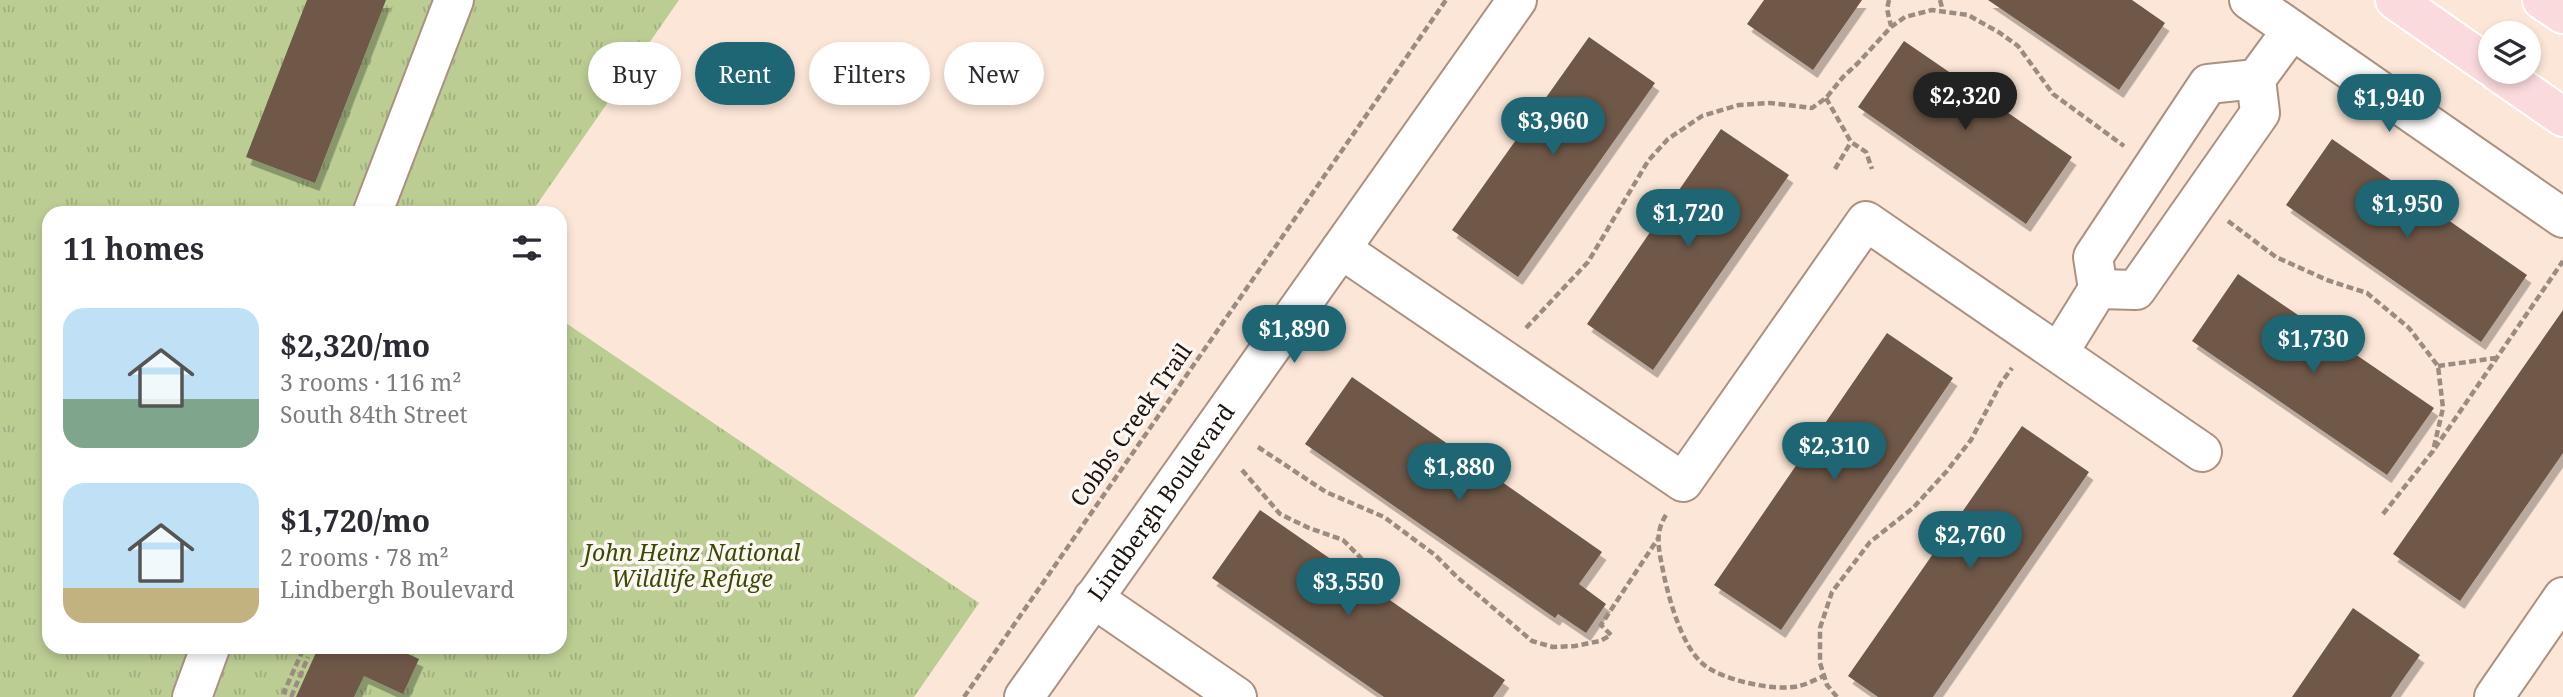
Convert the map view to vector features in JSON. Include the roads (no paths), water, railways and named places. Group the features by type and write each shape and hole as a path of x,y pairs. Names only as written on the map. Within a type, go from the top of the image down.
{"main road":[{"path":"2395,0 2478,58"},
{"path":"2542,0 2563,14"},
{"path":"2515,84 2563,117"}],"street":[{"path":"375,206 454,0"},
{"name":"Lindbergh Boulevard","path":"1024,697 1517,0"},
{"path":"2249,0 2563,218"},
{"path":"2098,289 2136,290 2260,113 2256,79 2292,30"},
{"path":"2059,352 2098,289 2093,257 2208,84 2256,79"},
{"path":"1341,249 1683,482 1866,221 2202,452"},
{"path":"2494,697 2563,597"},
{"path":"1093,598 1237,697"},
{"path":"192,697 208,654"}],"park label":[{"name":"John Heinz National Wildlife Refuge","path":"692,566"}]}
